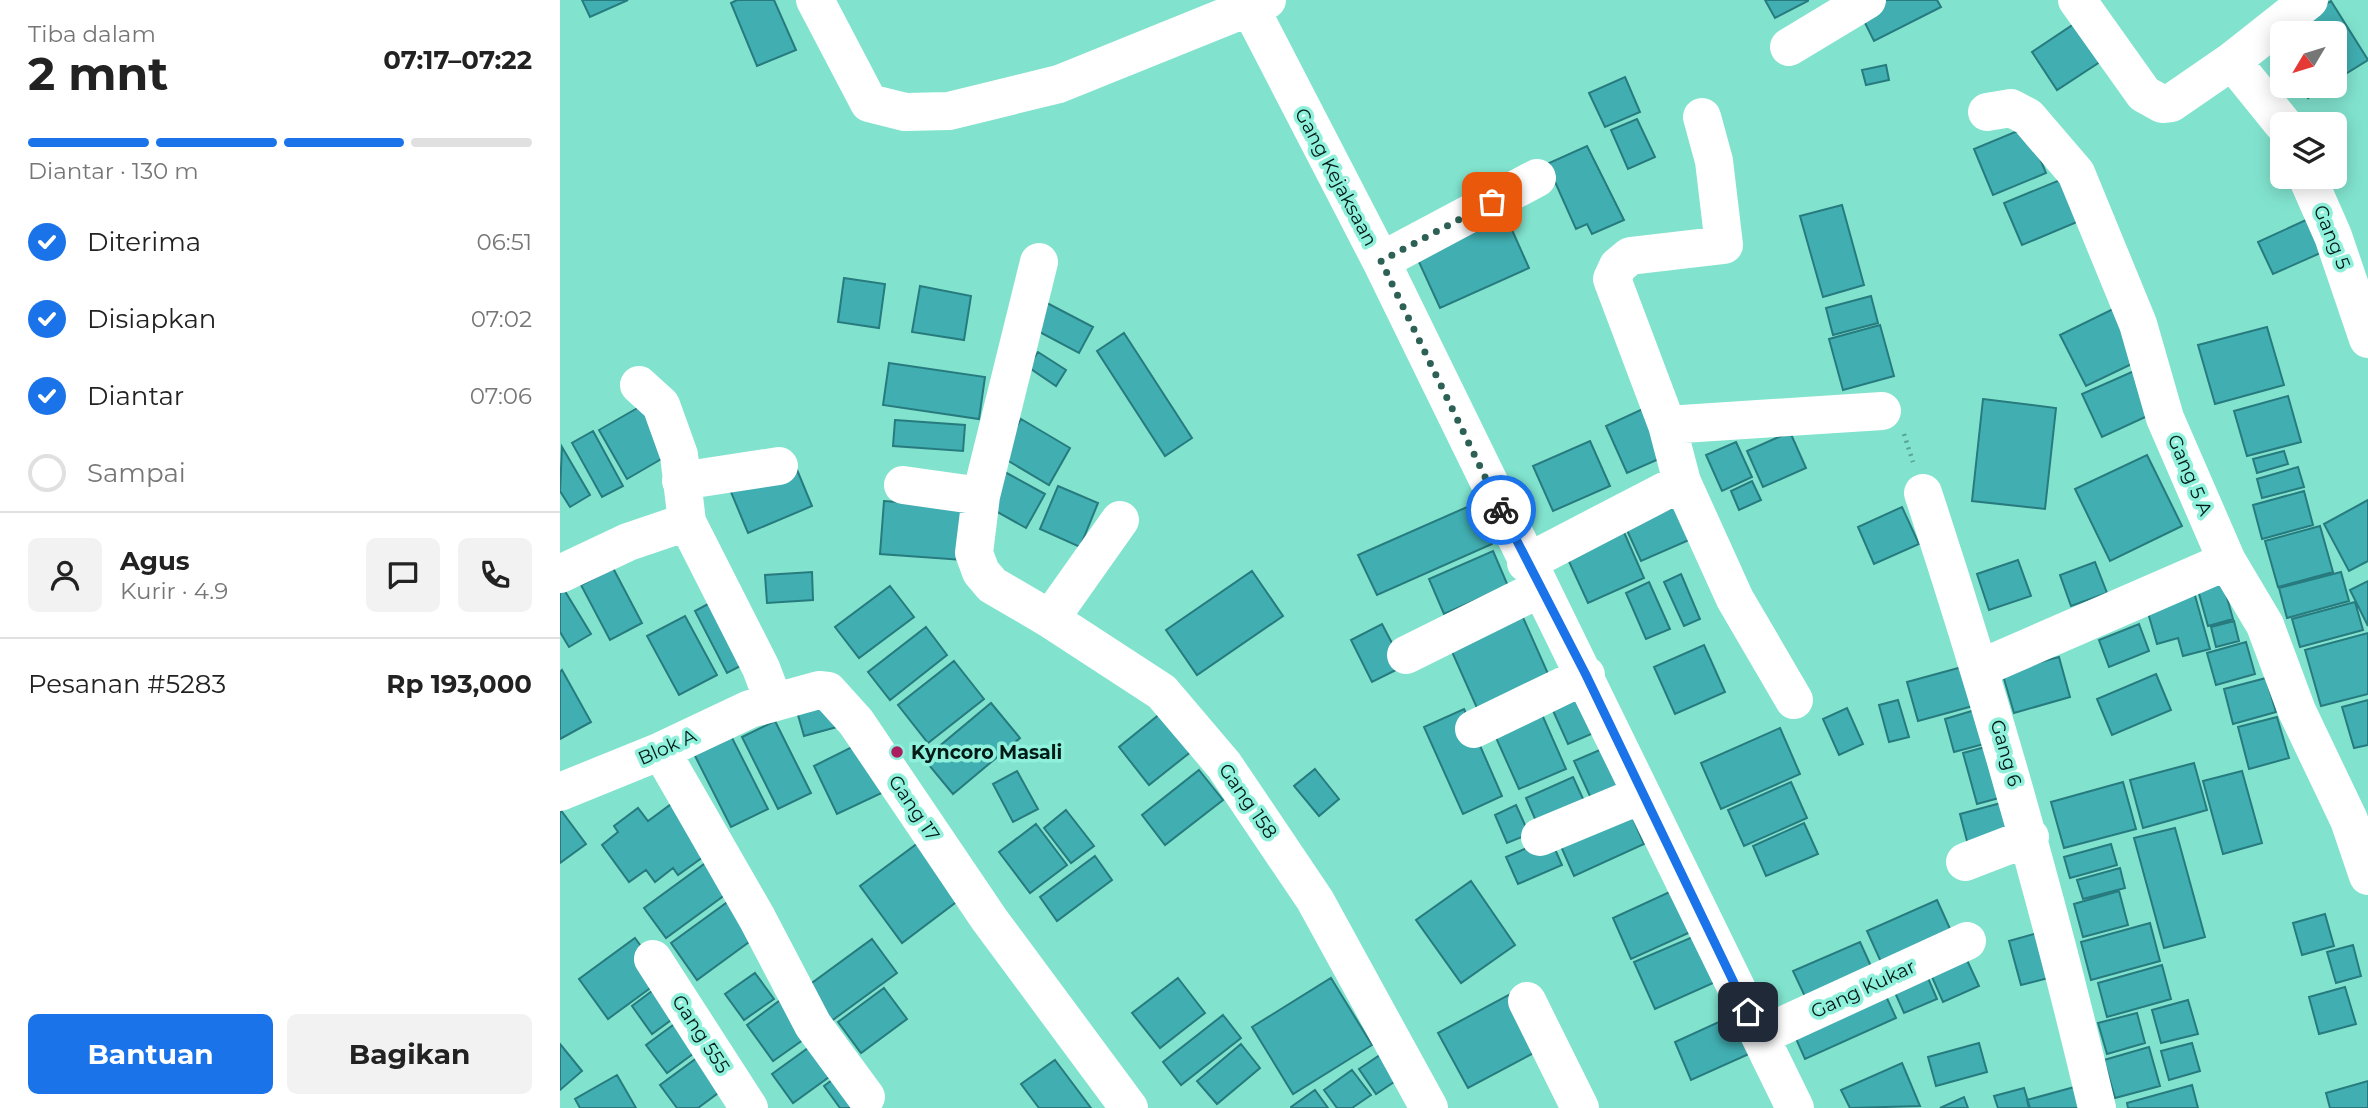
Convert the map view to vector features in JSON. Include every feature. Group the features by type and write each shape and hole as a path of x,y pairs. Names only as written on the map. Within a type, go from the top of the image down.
{"street":[{"path":"815,0 869,103 905,112 949,111 1059,84 1254,2"},
{"path":"1789,47 1867,0"},
{"path":"2077,0 2144,94 2162,104 2171,103 2232,61 2309,0"},
{"name":"Gang Kejaksaan","path":"1254,2 1532,576 1586,675 1641,795 1795,1108"},
{"path":"2232,61 2273,112"},
{"name":"Gang 5 A","path":"1987,112 2011,108 2028,117 2076,173 2138,324 2165,418 2227,561 2265,625 2297,711 2349,820 2368,876"},
{"path":"1702,117 1714,161 1724,245 1629,256 1618,265 1612,279 1667,425 1682,482 1735,599 1794,700"},
{"path":"1381,261 1537,178"},
{"name":"Gang 5","path":"2314,189 2355,255 2368,339"},
{"path":"903,485 981,496 1038,262"},
{"path":"639,385 661,405 679,455 687,522 761,668 773,701"},
{"path":"1667,425 1882,411"},
{"path":"681,481 779,466"},
{"path":"1406,655 1682,482"},
{"name":"Gang 6","path":"1923,493 1981,668 2030,837 2098,1108"},
{"name":"Gang 158","path":"981,496 974,553 981,572 992,585 1050,619 1162,692 1224,765 1315,900 1429,1108"},
{"path":"1050,619 1121,520"},
{"path":"560,574 628,542 687,522"},
{"path":"1981,668 2227,561"},
{"path":"1474,729 1586,675"},
{"name":"Gang 17","path":"773,701 819,690 828,691 856,722 989,919 1129,1108"},
{"name":"Blok A","path":"560,792 773,701"},
{"path":"661,751 757,918 813,1024 866,1097"},
{"path":"1540,837 1641,795"},
{"path":"1965,862 2030,837"},
{"name":"Gang Kukar","path":"1760,1036 1966,941"},
{"name":"Gang 555","path":"653,959 749,1108"},
{"path":"1527,1001 1580,1108"}],"path":[{"path":"1882,411 1899,425 1906,438 1923,493"}],"building":[{"path":"582,0 628,0 590,17"},
{"path":"737,0 774,0 796,50 757,66 731,3"},
{"path":"1765,0 1808,0 1808,1 1775,18"},
{"path":"1881,0 1937,0 1941,7 1874,41 1859,11"},
{"path":"2331,1 2344,21 2299,21"},
{"path":"2083,18 2109,56 2057,90 2032,52"},
{"path":"2347,27 2368,60 2347,73"},
{"path":"1886,65 1889,80 1866,85 1862,70"},
{"path":"1625,77 1640,112 1605,127 1589,93"},
{"path":"1637,119 1655,157 1628,169 1611,130"},
{"path":"2027,127 2046,173 1993,195 1974,149"},
{"path":"1587,146 1624,220 1592,234 1587,224 1576,229 1547,164"},
{"path":"2060,180 2077,222 2022,245 2004,203"},
{"path":"1842,205 1864,285 1823,297 1800,216"},
{"path":"1504,212 1529,268 1440,308 1414,251"},
{"path":"2319,214 2334,247 2273,274 2258,242"},
{"path":"844,278 885,284 879,328 838,322"},
{"path":"920,286 971,296 964,340 912,332"},
{"path":"1871,296 1878,323 1833,335 1826,308"},
{"path":"1047,303 1093,327 1079,353 1034,329"},
{"path":"2113,309 2138,361 2086,386 2060,335"},
{"path":"1880,325 1894,376 1843,390 1829,339"},
{"path":"2267,327 2284,385 2215,404 2198,345"},
{"path":"1124,333 1192,438 1165,456 1097,351"},
{"path":"1038,352 1066,370 1056,386 1028,367"},
{"path":"889,363 985,377 979,419 883,405"},
{"path":"2134,371 2154,413 2102,437 2082,394"},
{"path":"2288,396 2301,442 2247,456 2234,411"},
{"path":"1983,399 2056,408 2045,509 1972,501"},
{"path":"641,406 670,454 627,479 599,430"},
{"path":"1647,407 1668,455 1627,473 1606,426"},
{"path":"1021,419 1070,448 1049,485 1000,456"},
{"path":"895,420 965,425 963,451 893,446"},
{"path":"593,431 623,486 602,497 572,443"},
{"path":"1790,432 1806,468 1763,487 1747,451"},
{"path":"1590,441 1610,486 1553,511 1533,466"},
{"path":"1736,442 1752,477 1722,491 1706,455"},
{"path":"562,447 590,495 570,507 560,491"},
{"path":"2284,451 2288,464 2257,473 2253,459"},
{"path":"2147,455 2182,526 2110,561 2075,489"},
{"path":"795,465 812,506 748,533 731,492"},
{"path":"2298,467 2304,487 2262,498 2257,479"},
{"path":"1003,471 1045,494 1026,528 985,505"},
{"path":"1752,481 1761,500 1739,510 1731,491"},
{"path":"1058,486 1098,503 1080,547 1040,529"},
{"path":"2304,491 2313,525 2262,539 2253,505"},
{"path":"2368,500 2368,561 2349,571 2324,524"},
{"path":"884,501 966,507 963,560 880,554"},
{"path":"1474,504 1492,544 1377,595 1358,555"},
{"path":"1674,507 1689,540 1641,561 1626,528"},
{"path":"1902,507 1919,544 1874,564 1858,527"},
{"path":"2320,526 2333,572 2278,587 2265,541"},
{"path":"1623,530 1644,578 1588,603 1566,555"},
{"path":"1493,551 1508,586 1444,614 1429,579"},
{"path":"2018,560 2031,596 1989,610 1977,574"},
{"path":"2095,562 2107,593 2071,606 2060,575"},
{"path":"613,568 642,623 610,640 581,585"},
{"path":"1252,571 1283,616 1197,675 1166,630"},
{"path":"812,572 813,600 767,603 765,575"},
{"path":"2341,572 2349,601 2287,618 2279,588"},
{"path":"1681,574 1700,619 1684,626 1664,582"},
{"path":"2221,576 2233,619 2208,626 2196,583"},
{"path":"2368,581 2368,626 2350,590"},
{"path":"1649,582 1670,629 1646,639 1626,593"},
{"path":"560,583 591,634 569,647 560,632"},
{"path":"890,586 914,617 859,658 835,627"},
{"path":"2194,592 2210,649 2183,656 2178,638 2157,644 2146,606"},
{"path":"719,598 752,660 727,673 695,611"},
{"path":"2355,602 2363,630 2300,647 2292,619"},
{"path":"1521,613 1549,676 1477,708 1449,645"},
{"path":"685,616 717,675 679,695 647,636"},
{"path":"2234,621 2239,641 2216,647 2211,627"},
{"path":"1382,624 1404,666 1372,682 1351,640"},
{"path":"2139,624 2149,651 2109,667 2099,640"},
{"path":"926,627 947,655 890,700 868,672"},
{"path":"2368,633 2368,694 2321,706 2305,650"},
{"path":"2246,642 2255,674 2216,685 2207,653"},
{"path":"1704,645 1725,692 1675,714 1654,667"},
{"path":"2059,657 2070,697 2014,713 2002,672"},
{"path":"954,661 984,699 928,743 898,705"},
{"path":"1962,667 1973,706 1918,721 1907,682"},
{"path":"562,670 591,722 560,739 560,672"},
{"path":"2156,674 2171,710 2112,735 2097,699"},
{"path":"2266,678 2276,712 2233,724 2224,689"},
{"path":"1586,689 1603,729 1568,744 1550,704"},
{"path":"827,692 837,727 804,736 794,701"},
{"path":"1898,700 1909,737 1889,742 1879,705"},
{"path":"2368,700 2368,745 2354,748 2342,707"},
{"path":"1536,701 1566,769 1519,789 1489,722"},
{"path":"991,703 1020,738 953,794 924,759"},
{"path":"1171,705 1202,743 1149,785 1119,747"},
{"path":"1847,708 1863,744 1839,755 1823,719"},
{"path":"1464,709 1502,796 1463,814 1424,727"},
{"path":"1975,710 1984,744 1954,752 1945,719"},
{"path":"2277,717 2289,758 2249,769 2238,727"},
{"path":"775,721 811,793 778,809 742,737"},
{"path":"726,726 768,809 731,827 689,744"},
{"path":"1780,728 1800,774 1721,809 1701,763"},
{"path":"864,741 888,790 837,814 814,766"},
{"path":"1616,743 1636,787 1594,805 1574,761"},
{"path":"1996,744 2010,795 1977,804 1963,753"},
{"path":"2194,763 2207,810 2143,828 2130,780"},
{"path":"1315,769 1339,799 1319,816 1294,786"},
{"path":"1199,770 1223,800 1165,845 1142,815"},
{"path":"1017,771 1038,809 1013,822 993,784"},
{"path":"2242,771 2262,843 2223,854 2203,781"},
{"path":"1573,777 1590,814 1542,835 1526,798"},
{"path":"1791,782 1807,818 1744,846 1728,810"},
{"path":"2123,782 2136,829 2064,848 2051,802"},
{"path":"2012,800 2020,830 1968,845 1960,814"},
{"path":"674,802 710,852 678,875 673,868 655,882 646,870 629,882 602,845 618,832 614,826 638,808 648,821"},
{"path":"1627,804 1644,844 1574,876 1556,835"},
{"path":"1516,805 1529,834 1507,843 1495,815"},
{"path":"560,809 586,844 560,863"},
{"path":"1066,810 1094,846 1071,863 1044,828"},
{"path":"1804,823 1818,854 1766,876 1753,846"},
{"path":"1036,824 1067,865 1030,893 999,852"},
{"path":"2175,828 2205,937 2164,948 2134,838"},
{"path":"1550,838 1562,865 1518,884 1506,857"},
{"path":"918,843 959,900 902,943 860,886"},
{"path":"2111,844 2117,865 2070,878 2064,857"},
{"path":"1095,856 1112,880 1057,921 1040,897"},
{"path":"711,859 733,889 666,938 644,908"},
{"path":"2120,868 2125,888 2083,899 2077,880"},
{"path":"1471,881 1515,945 1461,983 1416,920"},
{"path":"1676,889 1695,930 1631,959 1613,918"},
{"path":"2119,891 2128,925 2083,937 2074,904"},
{"path":"733,898 760,934 697,980 671,943"},
{"path":"1937,900 1956,942 1886,973 1867,931"},
{"path":"2325,914 2334,946 2302,955 2293,923"},
{"path":"2150,923 2160,961 2091,980 2081,942"},
{"path":"2048,930 2060,975 2021,985 2009,941"},
{"path":"1702,933 1722,979 1655,1009 1634,962"},
{"path":"635,938 664,978 608,1019 579,979"},
{"path":"872,939 897,973 830,1022 805,988"},
{"path":"1860,942 1875,975 1809,1005 1793,971"},
{"path":"1960,945 1979,986 1943,1002 1925,961"},
{"path":"2353,945 2361,976 2336,983 2327,952"},
{"path":"1922,964 1937,999 1904,1013 1889,979"},
{"path":"2162,965 2171,999 2107,1017 2098,983"},
{"path":"755,973 774,999 744,1020 725,994"},
{"path":"1178,978 1205,1013 1160,1048 1132,1013"},
{"path":"1331,978 1372,1045 1293,1094 1252,1027"},
{"path":"664,982 685,1010 652,1034 632,1006"},
{"path":"1880,983 1896,1018 1805,1059 1789,1023"},
{"path":"2345,987 2356,1024 2319,1034 2309,997"},
{"path":"884,988 907,1019 861,1053 838,1022"},
{"path":"1514,992 1543,1048 1468,1088 1438,1033"},
{"path":"783,998 810,1035 773,1061 747,1025"},
{"path":"2188,1000 2198,1034 2161,1043 2152,1010"},
{"path":"1743,1011 1760,1049 1691,1080 1675,1042"},
{"path":"2137,1013 2145,1043 2107,1054 2098,1023"},
{"path":"1223,1015 1241,1038 1181,1085 1163,1062"},
{"path":"684,1017 705,1045 667,1073 646,1045"},
{"path":"815,1043 836,1072 793,1103 772,1074"},
{"path":"1979,1043 1987,1072 1936,1086 1928,1057"},
{"path":"2192,1043 2200,1071 2169,1080 2161,1051"},
{"path":"560,1044 582,1071 560,1090"},
{"path":"1241,1044 1260,1068 1217,1104 1197,1081"},
{"path":"2149,1047 2160,1086 2115,1098 2104,1060"},
{"path":"1389,1049 1406,1074 1376,1094 1359,1069"},
{"path":"705,1052 729,1085 698,1108 677,1108 660,1085"},
{"path":"1055,1060 1091,1108 1039,1108 1021,1084"},
{"path":"1902,1063 1920,1106 1850,1108 1841,1090"},
{"path":"1352,1070 1371,1095 1352,1108 1337,1108 1324,1090"},
{"path":"843,1072 857,1108 840,1108 824,1086"},
{"path":"617,1075 636,1108 580,1108 575,1099"},
{"path":"2368,1081 2368,1108 2330,1108 2326,1093"},
{"path":"2192,1085 2198,1108 2128,1108 2127,1103"},
{"path":"2078,1086 2084,1108 2029,1108 2027,1100"},
{"path":"2024,1088 2030,1108 1998,1108 1994,1096"},
{"path":"1315,1090 1328,1108 1291,1108 1291,1107"},
{"path":"1964,1097 1968,1108 1940,1108"}],"way so far":[{"path":"1492,202 1381,261 1501,510"}],"place":[{"name":"Kyncoro Masali","path":"897,752"}],"route":[{"path":"1501,510 1539,589 1586,675 1641,795 1748,1012"}]}
